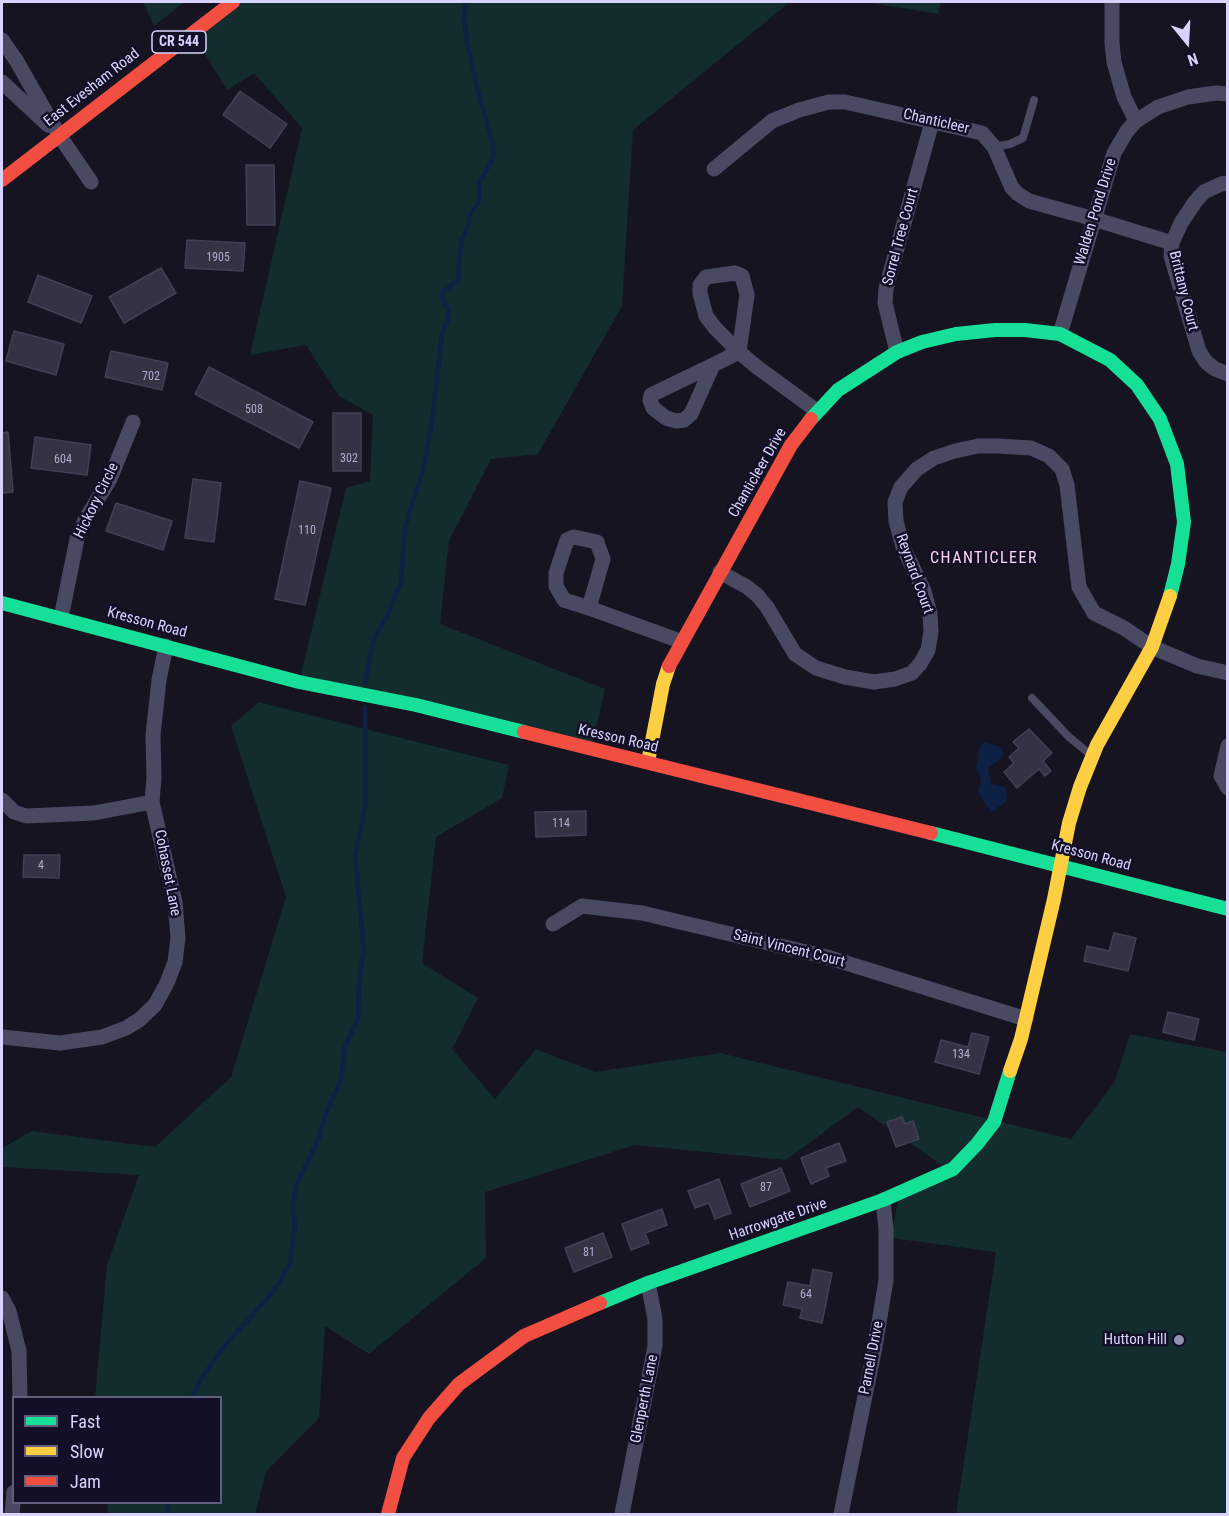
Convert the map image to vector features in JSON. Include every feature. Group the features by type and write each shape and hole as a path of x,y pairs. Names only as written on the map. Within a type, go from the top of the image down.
{"street":[{"name":"East Evesham Road","path":"2,180 232,2"},
{"path":"1112,2 1114,62 1124,97 1136,121"},
{"path":"2,40 59,135 91,182"},
{"path":"2,82 59,135"},
{"name":"Walden Pond Drive","path":"1060,334 1114,153 1127,131 1136,121 1158,107 1188,97 1215,93 1227,94"},
{"name":"Chanticleer","path":"714,169 772,121 799,110 829,102 845,102 982,132 994,147 1012,188 1017,194 1029,201 1172,243"},
{"name":"Sorrel Tree Court","path":"897,352 885,303 886,288 932,122"},
{"name":"Brittany Court","path":"1227,183 1204,192 1195,202 1181,223 1172,243 1171,256 1198,351 1206,362 1227,374"},
{"path":"739,352 747,295 742,276 735,273 706,277 700,285 700,293 706,316 715,328 739,352 757,367 817,411"},
{"name":"Chanticleer Drive","path":"648,762 663,684 680,641 791,445 817,411 838,390 897,352 922,342 956,334 995,330 1025,330 1060,334 1110,360 1137,385 1160,419 1177,464 1184,508 1180,553 1167,609 1152,647 1092,756 1069,823 1061,865"},
{"path":"713,365 739,352"},
{"name":"Hickory Circle","path":"61,618 77,539 85,520 110,479 133,422"},
{"name":"Reynard Court","path":"720,572 757,595 767,607 795,654 816,668 845,677 874,682 895,679 912,673 928,650 932,632 924,591 903,547 896,521 895,502 901,487 917,469 934,458 955,451 978,446 1031,448 1049,456 1062,469 1068,484 1078,587 1094,613 1124,628 1152,647"},
{"path":"589,608 603,559 597,542 574,537 567,540 556,573 556,586 564,600 680,641"},
{"name":"Kresson Road","path":"2,603 299,681 416,705 1061,865 1227,909"},
{"name":"Cohasset Lane","path":"2,1037 60,1044 102,1037 126,1028 139,1020 155,1005 167,983 175,962 178,938 175,902 152,802 154,724 166,646"},
{"path":"1152,647 1197,666 1227,673"},
{"path":"1227,746 1221,776 1227,788"},
{"path":"2,800 14,812 26,816 94,813 152,802"},
{"name":"Harrowgate Drive","path":"388,1515 403,1458 429,1418 459,1384 524,1336 648,1283 883,1200 953,1169 994,1122 1026,1019 1061,865"},
{"name":"Saint Vincent Court","path":"553,924 582,906 642,913 826,957 1026,1019"},
{"name":"Parnell Drive","path":"841,1515 873,1358 886,1280 886,1229 883,1200"},
{"name":"Glenperth Lane","path":"622,1515 655,1346 655,1319 648,1283"},
{"path":"2,1298 9,1311 19,1351 20,1396"}],"lane":[{"path":"994,147 1010,144 1023,138 1035,100"},
{"path":"1032,698 1069,737 1092,756"}],"green space":[{"path":"143,2 184,2 154,26"},
{"path":"232,2 790,2 633,130 622,306 538,454 491,459 449,541 440,624 605,689 591,750 299,682 346,488 370,481 373,415 339,396 306,345 250,355 302,128 254,73 227,90 192,33"},
{"path":"865,2 941,2 938,14"},
{"path":"259,702 509,765 502,798 436,837 422,963 478,998 452,1049 495,1099 536,1049 595,1072 720,1053 1071,1139 1114,1083 1130,1034 1227,1052 1227,1514 956,1514 996,1252 891,1238 899,1195 950,1171 858,1107 786,1160 635,1145 485,1192 486,1258 369,1354 325,1326 319,1418 266,1472 255,1514 108,1514 107,1504 222,1504 222,1396 95,1396 107,1265 139,1175 2,1167 2,1148 32,1131 155,1147 231,1077 286,897 231,726"}],"water":[{"path":"985,742 1000,747 1003,752 1002,758 988,768 991,784 1005,787 1007,793 1006,802 991,812 978,792 981,781 976,767 980,747"}],"building":[{"path":"240,91 287,124 270,148 223,115"},
{"path":"246,165 274,165 275,225 247,225"},
{"path":"187,240 245,243 243,271 185,268"},
{"path":"161,268 176,293 124,323 109,297"},
{"path":"38,275 92,296 81,323 28,302"},
{"path":"14,331 64,344 56,375 6,361"},
{"path":"111,351 168,363 162,390 105,377"},
{"path":"209,367 313,422 299,448 195,394"},
{"path":"333,413 361,413 361,471 333,471"},
{"path":"8,432 13,492 2,493 2,433"},
{"path":"35,437 91,445 87,475 31,468"},
{"path":"193,479 221,483 214,542 185,538"},
{"path":"300,481 331,488 305,605 275,599"},
{"path":"116,503 172,521 163,550 106,531"},
{"path":"1029,729 1052,753 1043,761 1051,771 1045,776 1039,769 1017,788 1004,772 1014,763 1009,757 1019,748 1013,742"},
{"path":"586,811 586,835 536,837 535,812"},
{"path":"24,855 60,855 59,878 23,877"},
{"path":"1114,933 1136,938 1128,971 1084,961 1087,946 1109,951"},
{"path":"1168,1012 1199,1019 1194,1040 1163,1032"},
{"path":"972,1033 989,1037 979,1074 935,1062 941,1040 968,1047"},
{"path":"902,1117 905,1124 913,1121 919,1139 896,1147 887,1122"},
{"path":"839,1143 846,1161 826,1168 829,1176 811,1184 801,1158"},
{"path":"781,1168 790,1191 750,1207 741,1184"},
{"path":"719,1179 731,1213 715,1219 709,1203 695,1208 688,1191"},
{"path":"662,1209 667,1225 645,1233 649,1243 631,1250 622,1224"},
{"path":"603,1233 612,1257 574,1272 565,1248"},
{"path":"813,1269 832,1273 822,1323 800,1318 802,1309 783,1305 788,1282 810,1286"}],"waterway":[{"path":"365,683 373,641 388,614 401,582 405,528 423,469 432,422 442,334 448,319 448,310 442,296 443,292 458,280 461,242 470,215 479,201 479,183 492,160 494,148 467,42 464,18 466,2"},
{"path":"193,1396 200,1380 225,1345 268,1298 280,1282 290,1262 295,1226 293,1206 296,1186 318,1140 327,1111 341,1079 345,1046 358,1019 359,982 364,950 355,856 365,807 365,707"},
{"path":"167,1514 169,1504"}],"traffic: fast":[{"path":"811,419 838,390 897,352 922,342 956,334 995,330 1025,330 1060,334 1110,360 1137,385 1160,419 1177,464 1184,522 1178,564 1170,596"},
{"path":"2,603 299,682 416,705 524,732"},
{"path":"931,833 1228,909"},
{"path":"600,1303 648,1283 883,1200 953,1169 994,1122 1010,1071"}],"traffic: slow":[{"path":"1010,1071 1021,1039 1054,899 1069,823 1080,787 1097,745 1152,647 1170,596"},
{"path":"648,762 663,684 669,666"}],"traffic: jam":[{"path":"2,180 233,2"},
{"path":"669,666 791,445 811,419"},
{"path":"524,732 931,833"},
{"path":"388,1514 403,1458 429,1418 459,1384 524,1336 600,1303"}],"place":[{"name":"Hutton Hill","path":"1179,1340"}],"district":[{"name":"CHANTICLEER","path":"984,559"}]}
